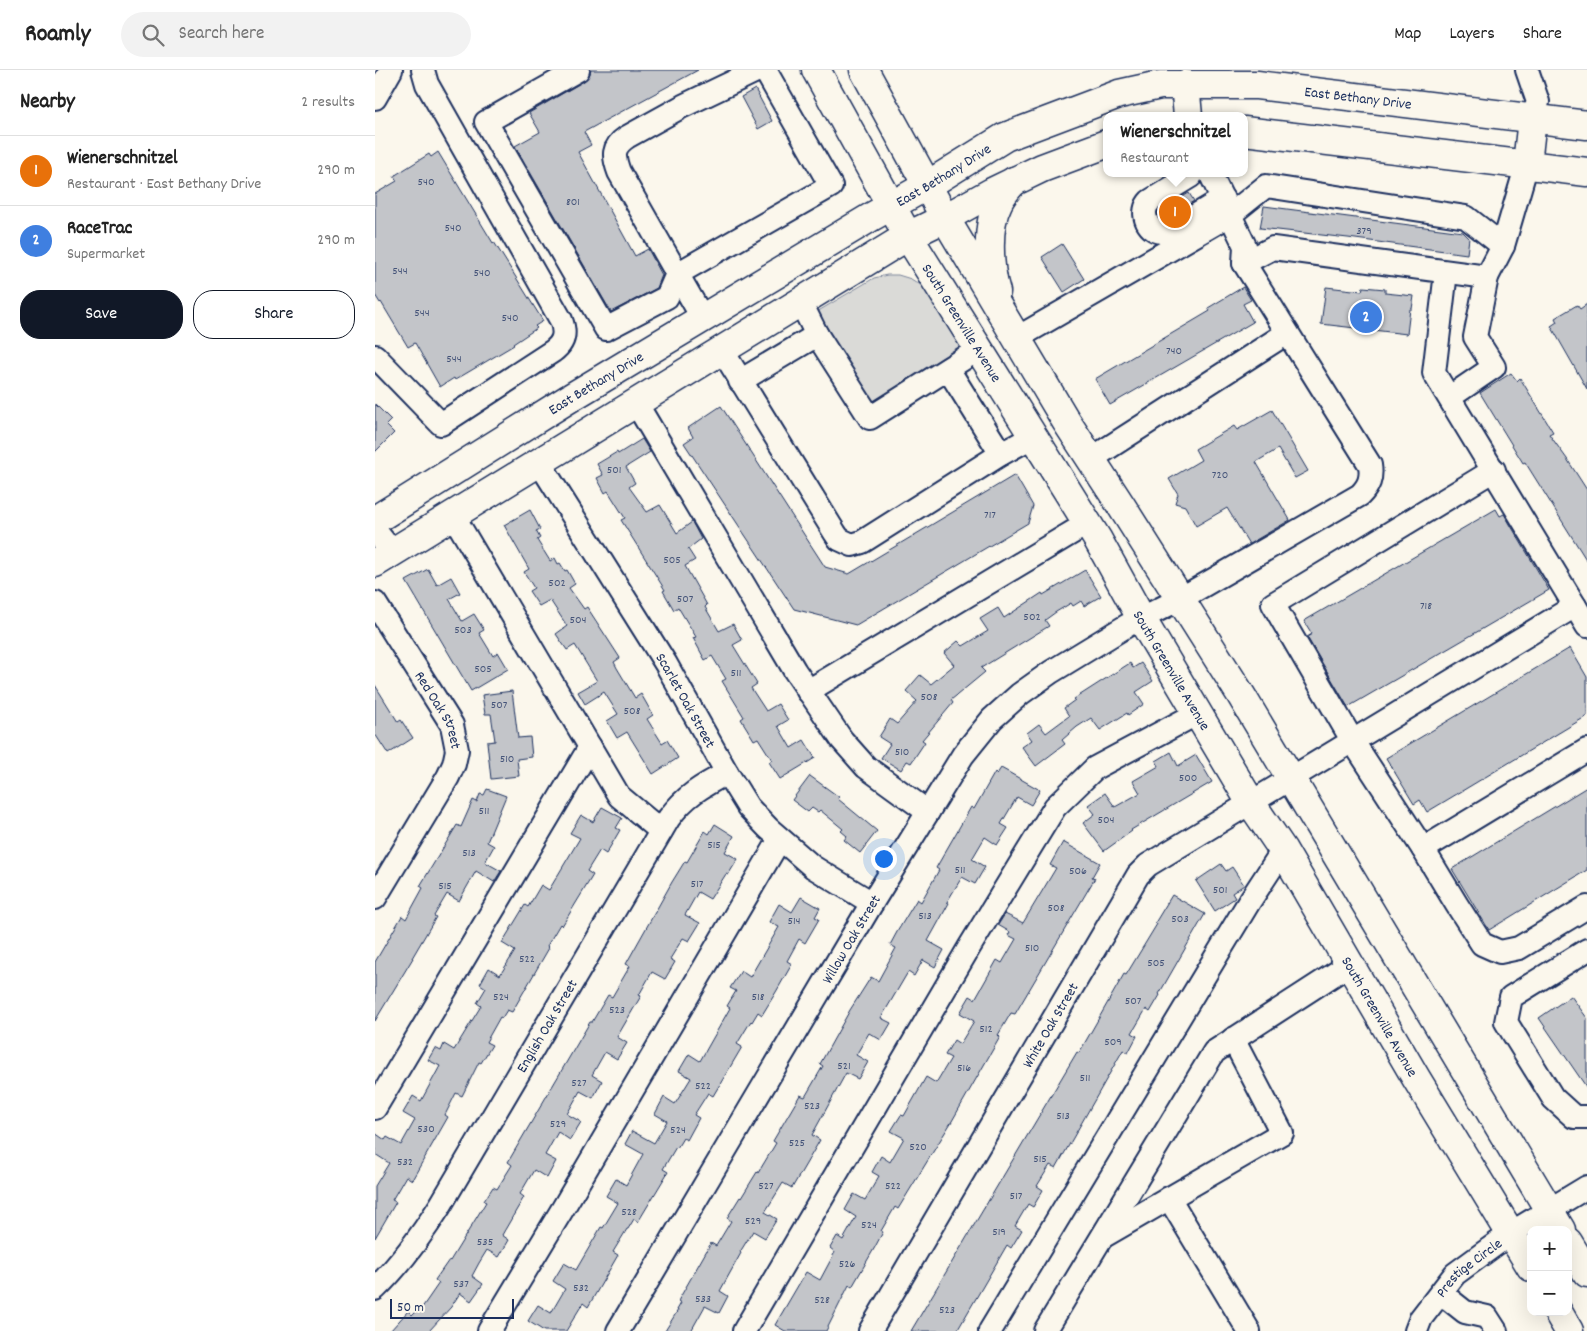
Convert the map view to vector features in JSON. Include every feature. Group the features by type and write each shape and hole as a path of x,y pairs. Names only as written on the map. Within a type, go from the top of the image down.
{"main road":[{"name":"South Greenville Avenue","path":"816,70 908,236 1088,523 1141,618 1251,803 1283,850 1416,1078 1527,1260"},
{"path":"864,70 945,218 1010,328 1066,421 1241,696 1555,1220"},
{"path":"1077,109 1098,85 1145,70"},
{"name":"East Bethany Drive","path":"375,520 570,398 928,185 1005,137 1119,94 1159,85 1247,78 1587,126"},
{"path":"1185,84 1188,112"},
{"path":"1527,164 1532,119"},
{"path":"1248,131 1587,172"},
{"path":"384,558 908,236 1014,181 1042,168 1103,145"},
{"path":"1010,328 992,279 990,258 991,227 996,205 1003,193 1014,181"},
{"path":"703,319 722,350"},
{"path":"521,430 539,462"},
{"path":"1572,1249 1587,1273"},
{"path":"1560,1316 1569,1331"}],"street":[{"path":"375,98 391,70"},
{"path":"375,356 441,424 559,347 563,341 564,334 561,320 427,84 423,70"},
{"path":"578,70 486,122 606,329 667,297 677,274 831,186 765,70"},
{"path":"703,319 619,172 614,156 617,146 621,141 683,106 758,70"},
{"path":"1528,70 1538,102 1532,119"},
{"path":"1450,397 1494,368 1475,337 1487,277 1503,246 1527,164"},
{"path":"1157,258 1133,220 1132,210 1138,198 1170,177"},
{"path":"1189,177 1146,205 1144,213 1146,220 1154,230 1167,232 1227,207 1265,186 1466,217 1503,246"},
{"path":"1091,459 1287,332 1244,263 1245,246 1212,177"},
{"path":"1010,328 1157,258 1227,207"},
{"path":"1244,263 1273,248 1487,277"},
{"path":"1446,272 1434,373 1587,626"},
{"path":"800,301 817,335 869,418 979,349"},
{"name":"Willow Oak Street","path":"618,1331 872,903 963,754 992,719 1020,694 1051,672 1128,625 1180,599 1360,495 1367,488 1371,474 1370,465 1287,332"},
{"path":"740,381 817,335"},
{"path":"722,350 835,533 839,539 852,545 862,542 1001,454 1034,436"},
{"path":"948,369 1001,454"},
{"path":"636,403 795,671 842,740 866,767 928,812"},
{"name":"Scarlet Oak Street","path":"539,462 666,664 748,807 768,828 813,867 872,903"},
{"path":"1494,470 1273,604 1352,740 1482,944 1500,952 1519,948 1587,907"},
{"path":"453,515 619,796 661,831"},
{"path":"808,691 1088,523"},
{"path":"375,530 384,558"},
{"name":"Red Oak Street","path":"375,603 452,725 457,750 454,764 448,777 375,898"},
{"name":"White Oak Street","path":"869,1331 1138,875 1148,865 1575,606"},
{"path":"744,1331 970,946 1055,808 1095,768 1198,713"},
{"path":"375,1108 590,747"},
{"path":"1423,849 1587,750"},
{"name":"English Oak Street","path":"375,1289 394,1270 441,1206 661,831 680,803 695,791 727,773"},
{"path":"489,1331 780,839"},
{"path":"990,1331 1283,850"},
{"path":"1587,950 1511,996 1506,1022 1553,1098 1574,1117 1587,1117"},
{"path":"1045,1331 1214,1052 1350,964"},
{"path":"1103,1236 1282,1133 1233,1040"},
{"name":"Prestige Circle","path":"1416,1331 1421,1318 1455,1274 1511,1233 1555,1220 1587,1187"},
{"path":"1169,1198 1249,1331"},
{"path":"1441,1293 1465,1312 1487,1317 1496,1331"}],"shaded area":[{"path":"898,275 911,279 924,287 962,351 872,405 815,313 874,278"}],"building":[{"path":"591,70 698,70 584,132 591,145 578,152 635,256 648,249 662,275 657,288 611,312 515,146 540,132 529,113 584,81 589,76"},
{"path":"755,89 772,121 758,129 741,97"},
{"path":"438,152 543,321 535,326 537,328 514,345 440,387 415,343 408,347 375,295 375,194 397,181 394,176 429,154 431,157"},
{"path":"1189,193 1194,201 1164,219 1159,211"},
{"path":"1264,206 1463,232 1469,238 1467,254 1260,228"},
{"path":"1062,244 1084,279 1064,292 1042,257"},
{"path":"1243,287 1251,300 1243,304 1253,322 1110,405 1095,379 1210,311 1208,308"},
{"path":"1326,287 1362,291 1363,287 1385,289 1385,293 1414,296 1412,309 1410,309 1407,334 1321,324"},
{"path":"1587,304 1587,389 1551,326 1557,322 1555,318 1577,305 1580,309"},
{"path":"1511,373 1517,381 1520,378 1553,432 1549,434 1587,490 1587,561 1480,393"},
{"path":"375,404 391,420 386,425 394,433 375,452"},
{"path":"721,406 825,567 849,574 1015,475 1033,506 1028,523 856,625 794,609 684,443 693,437 688,428"},
{"path":"1272,410 1308,471 1295,478 1278,449 1256,462 1290,520 1249,544 1227,508 1196,526 1185,506 1175,503 1178,494 1169,479 1201,460 1195,449 1234,426 1237,430"},
{"path":"642,439 650,452 626,467 635,483 629,487 647,512 660,505 677,533 692,522 701,539 688,549 695,560 685,566 707,605 705,607 719,631 733,624 742,640 733,645 757,684 751,688 766,711 778,704 788,720 778,726 791,748 804,740 815,758 780,779 769,762 772,760 758,738 754,740 741,719 744,717 722,681 726,679 712,656 705,660 693,638 696,637 678,607 674,610 663,591 665,590 621,520 625,518 608,491 605,493 597,478 603,475 597,464"},
{"path":"1496,509 1500,516 1504,514 1549,590 1348,707 1307,637 1312,634 1304,621"},
{"path":"530,510 540,529 536,531 540,538 537,540 550,561 555,558 565,571 567,570 575,584 569,588 584,609 587,607 620,658 614,662 635,698 641,694 653,715 647,719 662,743 667,740 678,758 653,774 627,732 617,738 607,721 618,714 604,692 585,704 578,692 597,681 575,645 567,650 556,634 567,626 550,600 539,606 529,591 534,588 524,572 529,569 504,525"},
{"path":"428,569 437,585 451,577 460,593 449,599 462,621 474,614 484,630 479,633 493,656 498,652 508,669 471,691 406,581"},
{"path":"1085,570 1101,596 1084,606 1081,601 1073,606 1071,603 1056,612 1045,620 1049,626 981,668 985,672 951,700 953,703 922,740 925,742 911,763 907,761 901,770 881,758 890,744 879,737 890,719 897,724 917,701 906,691 920,675 931,684 954,665 944,653 958,641 963,646 988,631 980,619 998,608 1004,618 1042,593 1043,595"},
{"path":"1570,648 1587,677 1587,716 1427,812 1420,800 1414,804 1386,758"},
{"path":"1130,663 1133,668 1141,663 1153,681 1136,692 1144,704 1100,730 1091,718 1062,740 1065,744 1036,766 1022,747 1032,740 1027,733 1039,724 1046,733 1069,716 1064,708 1074,699"},
{"path":"375,685 398,722 401,720 413,738 388,754 375,734"},
{"path":"512,691 518,738 530,737 532,757 517,759 519,776 491,779 487,742 495,741 491,714 485,714 482,695"},
{"path":"1171,752 1178,766 1196,755 1212,782 1131,830 1104,851 1083,823 1095,814 1088,805 1105,793 1115,807 1140,793 1133,781 1159,766 1156,761"},
{"path":"1001,768 1040,790 1031,805 1017,797 1001,824 1008,828 997,845 985,837 972,859 985,867 975,884 962,877 947,902 949,903 928,941 944,950 935,967 923,960 914,976 908,972 881,1018 891,1023 881,1040 869,1033 856,1055 868,1062 858,1079 846,1073 812,1135 820,1140 792,1188 783,1183 765,1212 777,1219 765,1238 753,1231 740,1252 720,1291 728,1296 719,1313 705,1306 691,1331 665,1331 678,1310 681,1303 678,1301 711,1243 716,1246 731,1221 727,1218 776,1143 773,1141 800,1095 805,1097 823,1066 820,1064 850,1010 871,977 878,981 896,948 890,945 917,899 921,902 939,870 936,868 971,807 974,809 995,772 997,774"},
{"path":"810,776 839,797 838,799 877,831 860,853 844,840 847,836 841,831 843,829 820,810 818,812 812,808 808,812 792,800"},
{"path":"1587,787 1587,870 1489,930 1452,869"},
{"path":"487,789 506,796 487,842 494,846 485,862 501,871 494,882 476,871 459,901 447,894 413,958 375,1021 375,962 402,916 406,919 423,888 420,886 457,825 461,827 473,800 477,802 480,794 484,795"},
{"path":"602,807 622,818 616,828 620,830 606,854 600,850 587,871 593,875 562,926 560,924 547,946 549,948 512,1012 507,1010 502,1018 500,1017 486,1042 492,1045 481,1063 479,1062 462,1096 456,1093 445,1115 448,1117 412,1180 406,1176 392,1200 396,1202 375,1238 375,1186 389,1163 375,1154 375,1133 385,1140 387,1137 401,1145 415,1120 403,1113 413,1096 421,1101 440,1066 428,1060 435,1048 441,1051 444,1044 454,1050 481,1006 477,1003 486,988 480,984 489,968 500,975 515,951 502,943 525,905 528,907 541,885 549,890 580,838 570,833 581,815 593,822"},
{"path":"715,824 734,836 725,852 738,859 710,899 698,892 685,915 700,923 689,941 683,938 670,959 675,962 665,979 652,972 639,995 641,996 617,1037 627,1043 617,1059 605,1052 592,1075 602,1081 593,1098 580,1091 567,1114 581,1122 570,1140 558,1132 545,1155 556,1161 547,1178 534,1170 520,1194 524,1197 502,1235 509,1240 499,1257 487,1250 472,1276 483,1284 471,1301 460,1293 451,1307 429,1331 390,1331 408,1311 412,1315 417,1310 419,1312 439,1283 435,1280 450,1261 493,1187 497,1189 512,1165 508,1162 590,1022 592,1022 608,995 612,997 630,966 626,964 672,882 685,861 687,862 705,831 709,834"},
{"path":"1063,842 1100,863 1092,877 1095,878 1015,1014 1011,1013 998,1035 1000,1037 952,1121 898,1209 895,1207 852,1287 849,1285 826,1331 785,1331 775,1325 806,1272 820,1280 835,1252 830,1248 837,1236 843,1240 856,1217 845,1210 854,1194 865,1200 879,1176 872,1172 881,1156 890,1162 904,1138 891,1131 901,1115 904,1116 926,1077 936,1083 951,1058 945,1055 954,1040 960,1044 974,1021 960,1013 970,996 975,999 997,960 1002,963 1016,939 1008,935 1010,932 998,925 1005,914 1023,923 1056,868 1050,865"},
{"path":"1221,864 1226,871 1232,867 1244,885 1232,893 1235,898 1215,911 1196,881"},
{"path":"1172,895 1205,914 1150,1012 1146,1009 1132,1033 1137,1036 1128,1053 1123,1050 1056,1168 1050,1165 1037,1186 1043,1190 1033,1207 1028,1204 1015,1226 1022,1230 1011,1248 1007,1245 957,1331 911,1331 1077,1052 1079,1053 1124,974 1126,975 1157,924 1155,923"},
{"path":"801,897 820,908 815,917 819,919 805,943 799,939 787,961 792,964 776,992 762,1015 758,1012 751,1021 737,1044 742,1047 713,1096 708,1093 694,1115 699,1118 687,1140 683,1138 676,1147 663,1169 668,1172 638,1222 634,1219 613,1252 618,1255 588,1307 583,1303 566,1331 544,1331 528,1321 538,1305 551,1313 565,1289 553,1281 564,1263 576,1270 601,1227 603,1228 618,1203 606,1196 616,1179 626,1185 643,1154 625,1144 632,1131 654,1143 667,1121 655,1114 664,1097 675,1104 691,1078 679,1071 689,1054 700,1061 730,1008 727,1006 736,991 730,988 741,971 750,977 779,927 769,922 779,904 792,912"},
{"path":"1571,996 1587,1018 1587,1088 1539,1018"}],"place":[{"name":"Wienerschnitzel","path":"1175,212"},
{"name":"RaceTrac","path":"1366,317"}]}
